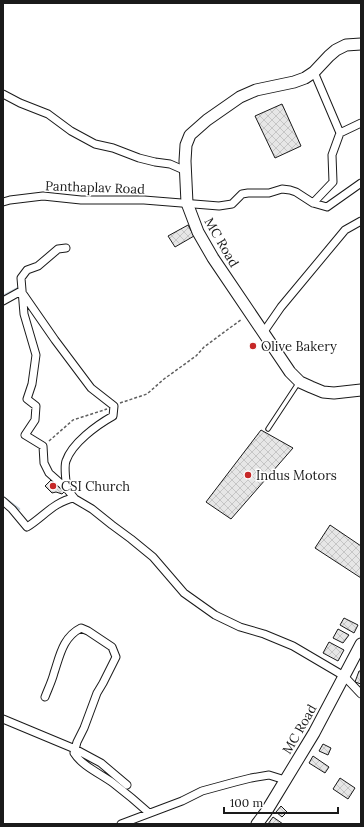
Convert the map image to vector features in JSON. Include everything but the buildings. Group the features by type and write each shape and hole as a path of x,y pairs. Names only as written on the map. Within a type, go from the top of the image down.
{"main road":[{"name":"MC Road","path":"361,44 346,45 336,50 314,72 305,78 294,82 256,90 240,97 207,120 190,135 186,145 187,203 198,232 213,258 290,372 300,382 323,392 361,390"},
{"name":"MC Road","path":"257,824 266,812 314,733 361,644"}],"street":[{"path":"314,72 340,133 332,156 333,182 313,203 327,207 361,183"},
{"path":"3,94 20,103 48,114 71,131 95,144 113,148 139,158 170,164 186,172"},
{"path":"340,133 361,123"},
{"name":"Panthaplav Road","path":"3,202 43,196 81,200 144,200 219,206 232,204 242,194 269,193 282,189 296,192 313,203"},
{"path":"263,333 281,307 345,230 361,221"},
{"path":"66,248 58,250 38,266 27,270 21,278 24,314 36,355 32,384 27,399 36,406 36,420 26,435 43,446 44,463 49,473 67,489 74,498 131,539 153,557 184,593 215,615 293,646 344,676 361,694"},
{"path":"3,301 21,291"},
{"path":"21,291 91,388 114,406 112,416 85,436 73,448 66,462 67,489"},
{"path":"3,501 12,509 26,527 66,499 74,498"},
{"path":"45,697 67,638 75,631 81,628 88,631 112,647 116,657 97,692 74,753 76,757 88,767 112,782 149,813"},
{"path":"3,719 75,749 101,763 127,785"},
{"path":"121,824 182,801 202,791 251,778 269,775 285,780"}],"lane":[{"path":"268,429 300,382"}],"path":[{"path":"43,446 73,420 102,411 146,394 250,312"}],"waterway":[{"path":"3,296 18,288"},
{"path":"3,497 19,509"}],"place":[{"name":"Olive Bakery","path":"253,346"},
{"name":"Indus Motors","path":"248,475"},
{"name":"CSI Church","path":"53,486"}]}
